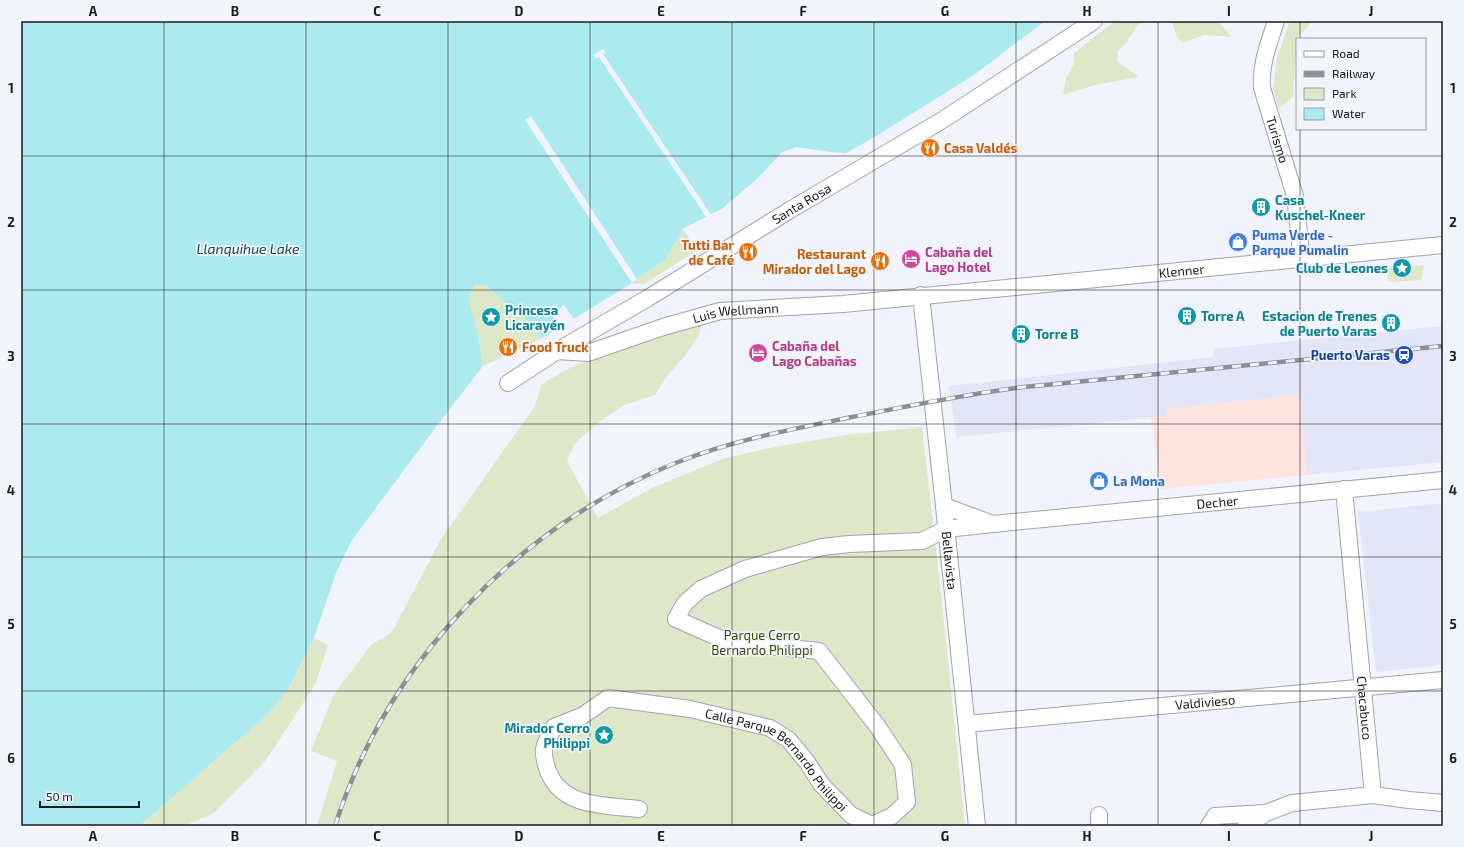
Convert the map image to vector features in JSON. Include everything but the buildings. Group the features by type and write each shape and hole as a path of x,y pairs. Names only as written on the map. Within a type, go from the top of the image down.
{"street":[{"name":"Santa Rosa","path":"508,383 557,351 648,298 790,210 941,121 1094,21"},
{"name":"Turismo","path":"1276,21 1263,61 1261,80 1262,88 1295,196 1302,260"},
{"name":"Klenner","path":"921,296 1302,260 1443,245"},
{"name":"Luis Wellmann","path":"557,351 588,354 663,327 720,311 843,304 921,296"},
{"name":"Bellavista","path":"921,296 977,826"},
{"name":"Decher","path":"946,529 1443,480"},
{"name":"Chacabuco","path":"1344,489 1374,795"},
{"name":"Decher","path":"944,506 992,524"},
{"name":"Calle Parque Bernardo Philippi","path":"640,809 596,805 578,800 564,792 552,780 546,766 544,749 554,727 582,716 608,698 697,710 770,728 789,740 808,762 821,784 850,815 872,825 892,816 908,802 903,765 878,727 819,651 728,642 676,619 685,603 701,589 745,569 822,547 849,544 922,541 946,529"},
{"name":"Valdivieso","path":"967,724 1443,680"},
{"path":"1246,826 1266,813 1292,803 1374,795 1443,803"},
{"path":"1209,826 1215,816 1266,813"}],"shaded area":[{"path":"1443,326 1443,462 1307,475 1300,395 1167,409 1167,416 956,437 949,386 1213,357 1213,349"},
{"path":"1300,395 1307,475 1161,489 1151,417 1167,416 1167,409"},
{"path":"1443,503 1443,665 1376,672 1358,512"}],"green space":[{"path":"1115,21 1143,21 1136,27 1127,42 1118,51 1117,61 1139,77 1095,85 1063,94 1066,79 1074,63 1073,54"},
{"path":"1172,21 1217,21 1232,37 1204,35 1182,43 1176,35"},
{"path":"1290,21 1312,21 1296,38 1293,97 1279,109 1273,89 1277,58"},
{"path":"683,229 698,250 644,284 632,283 665,260"},
{"path":"1424,265 1422,280 1389,282 1386,268"},
{"path":"476,285 485,285 530,323 541,339 483,366 479,340 469,302 470,293"},
{"name":"Parque Cerro Bernardo Philippi","path":"688,323 703,324 698,336 685,356 667,376 655,395 624,405 603,419 575,443 567,461 598,518 652,488 725,458 775,447 846,435 922,427 965,826 317,826 337,761 311,751 334,694 372,644 392,632 441,539 534,408 541,385 594,357"},
{"path":"314,638 328,645 315,685 266,760 214,813 184,826 139,825 267,715 288,690"}],"water":[{"name":"Llanquihue Lake","path":"21,21 1045,21 974,75 873,138 846,153 796,147 782,152 759,177 723,208 683,229 665,260 632,283 541,339 530,323 485,285 476,285 470,293 469,302 479,340 483,366 352,540 336,573 314,638 288,690 267,715 139,826 21,826"}],"pier":[{"path":"603,49 606,53 603,54 712,216 707,218 599,57 596,59 593,55"},
{"path":"531,116 637,279 632,283 525,120"},
{"path":"555,305 558,309 564,305 574,319 567,323 568,325 561,330 548,309"}],"railway":[{"path":"335,826 358,766 388,709 424,655 466,606 513,562 565,522 620,489 678,462 742,441 852,417 981,393 1024,387 1443,346"}],"place":[{"name":"Casa Valdés","path":"930,148"},
{"name":"Casa Kuschel-Kneer","path":"1261,207"},
{"name":"Puma Verde - Parque Pumalin","path":"1238,242"},
{"name":"Tutti Bar de Café","path":"748,252"},
{"name":"Cabaña del Lago Hotel","path":"911,259"},
{"name":"Restaurant Mirador del Lago","path":"880,261"},
{"name":"Club de Leones","path":"1402,268"},
{"name":"Torre A","path":"1187,316"},
{"name":"Princesa Licarayén","path":"491,317"},
{"name":"Estacion de Trenes de Puerto Varas","path":"1391,323"},
{"name":"Torre B","path":"1021,334"},
{"name":"Food Truck","path":"508,347"},
{"name":"Cabaña del Lago Cabañas","path":"758,353"},
{"name":"Puerto Varas","path":"1404,355"},
{"name":"La Mona","path":"1099,481"},
{"name":"Mirador Cerro Philippi","path":"604,735"}]}
